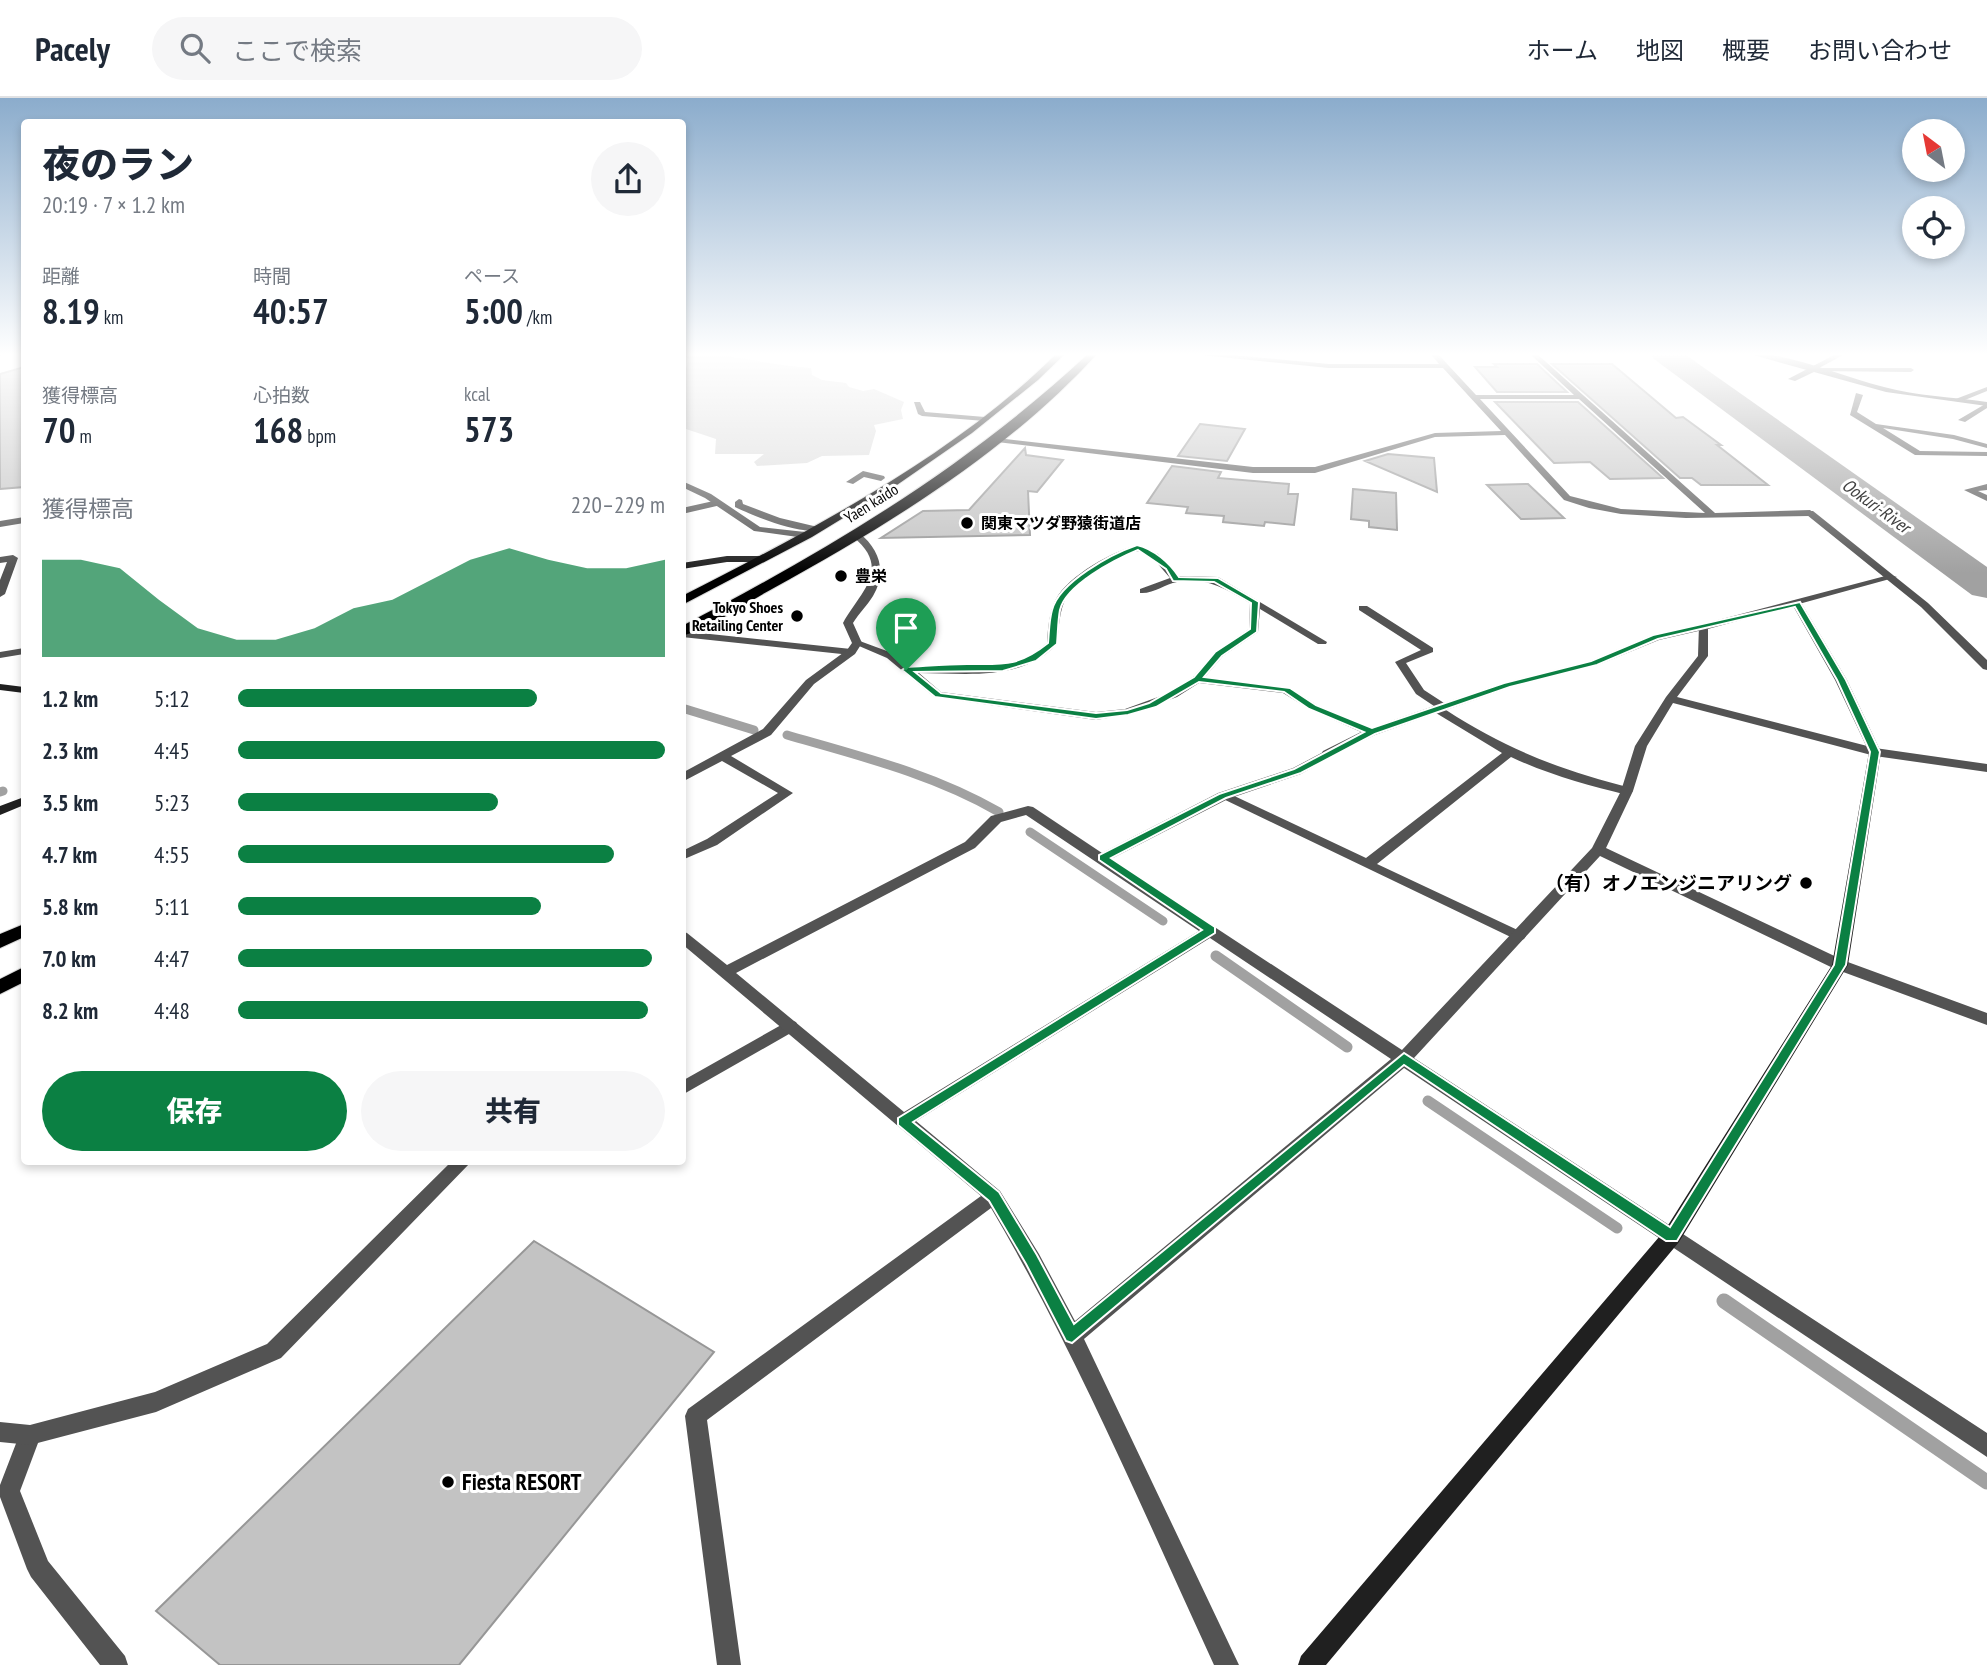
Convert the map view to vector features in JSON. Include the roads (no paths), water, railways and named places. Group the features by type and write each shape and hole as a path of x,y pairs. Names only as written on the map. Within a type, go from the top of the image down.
{"main road":[{"name":"Yaen kaido","path":"686,601 817,528 920,465 975,426"},
{"name":"Yaen kaido","path":"686,631 856,535 997,440 1013,426"},
{"path":"763,559 803,567"},
{"path":"686,604 709,610 708,619"},
{"path":"0,942 21,932"},
{"path":"0,987 21,976"}],"street":[{"path":"1500,426 1559,492 1575,501 1655,514 1810,513 1945,624 1987,667"},
{"path":"1613,426 1711,514"},
{"path":"1874,426 1918,453 1987,454"},
{"path":"1885,426 1954,437 1987,446"},
{"path":"997,440 1287,472 1331,467 1435,435 1506,433"},
{"path":"850,482 863,474 881,478"},
{"path":"686,485 757,529 805,535"},
{"path":"1987,487 1968,490 1987,498"},
{"path":"739,502 738,505 743,508 800,527 817,528"},
{"path":"686,509 718,503"},
{"path":"0,524 21,520"},
{"path":"854,647 848,623 871,591 876,570 874,553 868,543 856,535"},
{"path":"906,670 966,667 1003,669 1033,659 1052,644 1056,609 1066,590 1121,554 1137,548 1143,549 1169,568 1176,579"},
{"path":"0,560 13,558 0,593"},
{"path":"686,565 727,559 763,559"},
{"path":"1102,858 1223,796 1297,771 1371,732 1507,685 1594,663 1656,637 1797,604 1892,578"},
{"path":"1144,591 1176,579 1215,579 1322,642"},
{"path":"686,633 854,647 891,656 938,695 1096,716 1128,712 1153,705 1197,679 1219,654 1254,630 1255,602"},
{"path":"1310,1665 1672,1236 1840,965 1875,752 1841,680 1797,604"},
{"path":"1363,608 1429,649 1400,662 1420,692 1440,708 1508,754 1569,778 1627,791"},
{"path":"1072,1336 1404,1058 1598,850 1627,791 1640,746 1670,699 1703,656 1703,627"},
{"path":"686,776 767,732 810,682 854,647"},
{"path":"0,655 21,652"},
{"path":"1197,679 1286,690 1312,707 1371,732"},
{"path":"0,687 21,690"},
{"path":"1670,699 1875,752 1987,768"},
{"path":"1368,864 1508,754"},
{"path":"686,854 712,842 787,793 722,757"},
{"path":"1223,796 1520,936"},
{"path":"0,811 21,802"},
{"path":"726,972 970,845 996,819 1028,810 1987,1446"},
{"path":"1598,850 1840,965 1987,1018"},
{"path":"903,1121 1211,930"},
{"path":"686,939 994,1196 1032,1259 1072,1336 1227,1665"},
{"path":"686,1087 790,1026"},
{"path":"0,1432 30,1435 156,1402 274,1351 459,1165"},
{"path":"729,1665 696,1416 994,1196"},
{"path":"30,1435 9,1492 39,1569 116,1665"}],"waterway":[{"name":"Ookuri-River","path":"1765,426 1987,586"},
{"path":"686,709 754,730"},
{"path":"787,735 922,776 999,812"},
{"path":"1030,832 1163,921"},
{"path":"1216,956 1347,1047"},
{"path":"1428,1101 1617,1228"},
{"path":"1724,1301 1987,1482"}],"place":[{"name":"関東マツダ野猿街道店","path":"967,523"},
{"name":"豊栄","path":"841,576"},
{"name":"Tokyo Shoes Retailing Center","path":"797,616"},
{"name":"（有）オノエンジニアリング","path":"1806,883"},
{"name":"Fiesta RESORT","path":"448,1482"}]}
